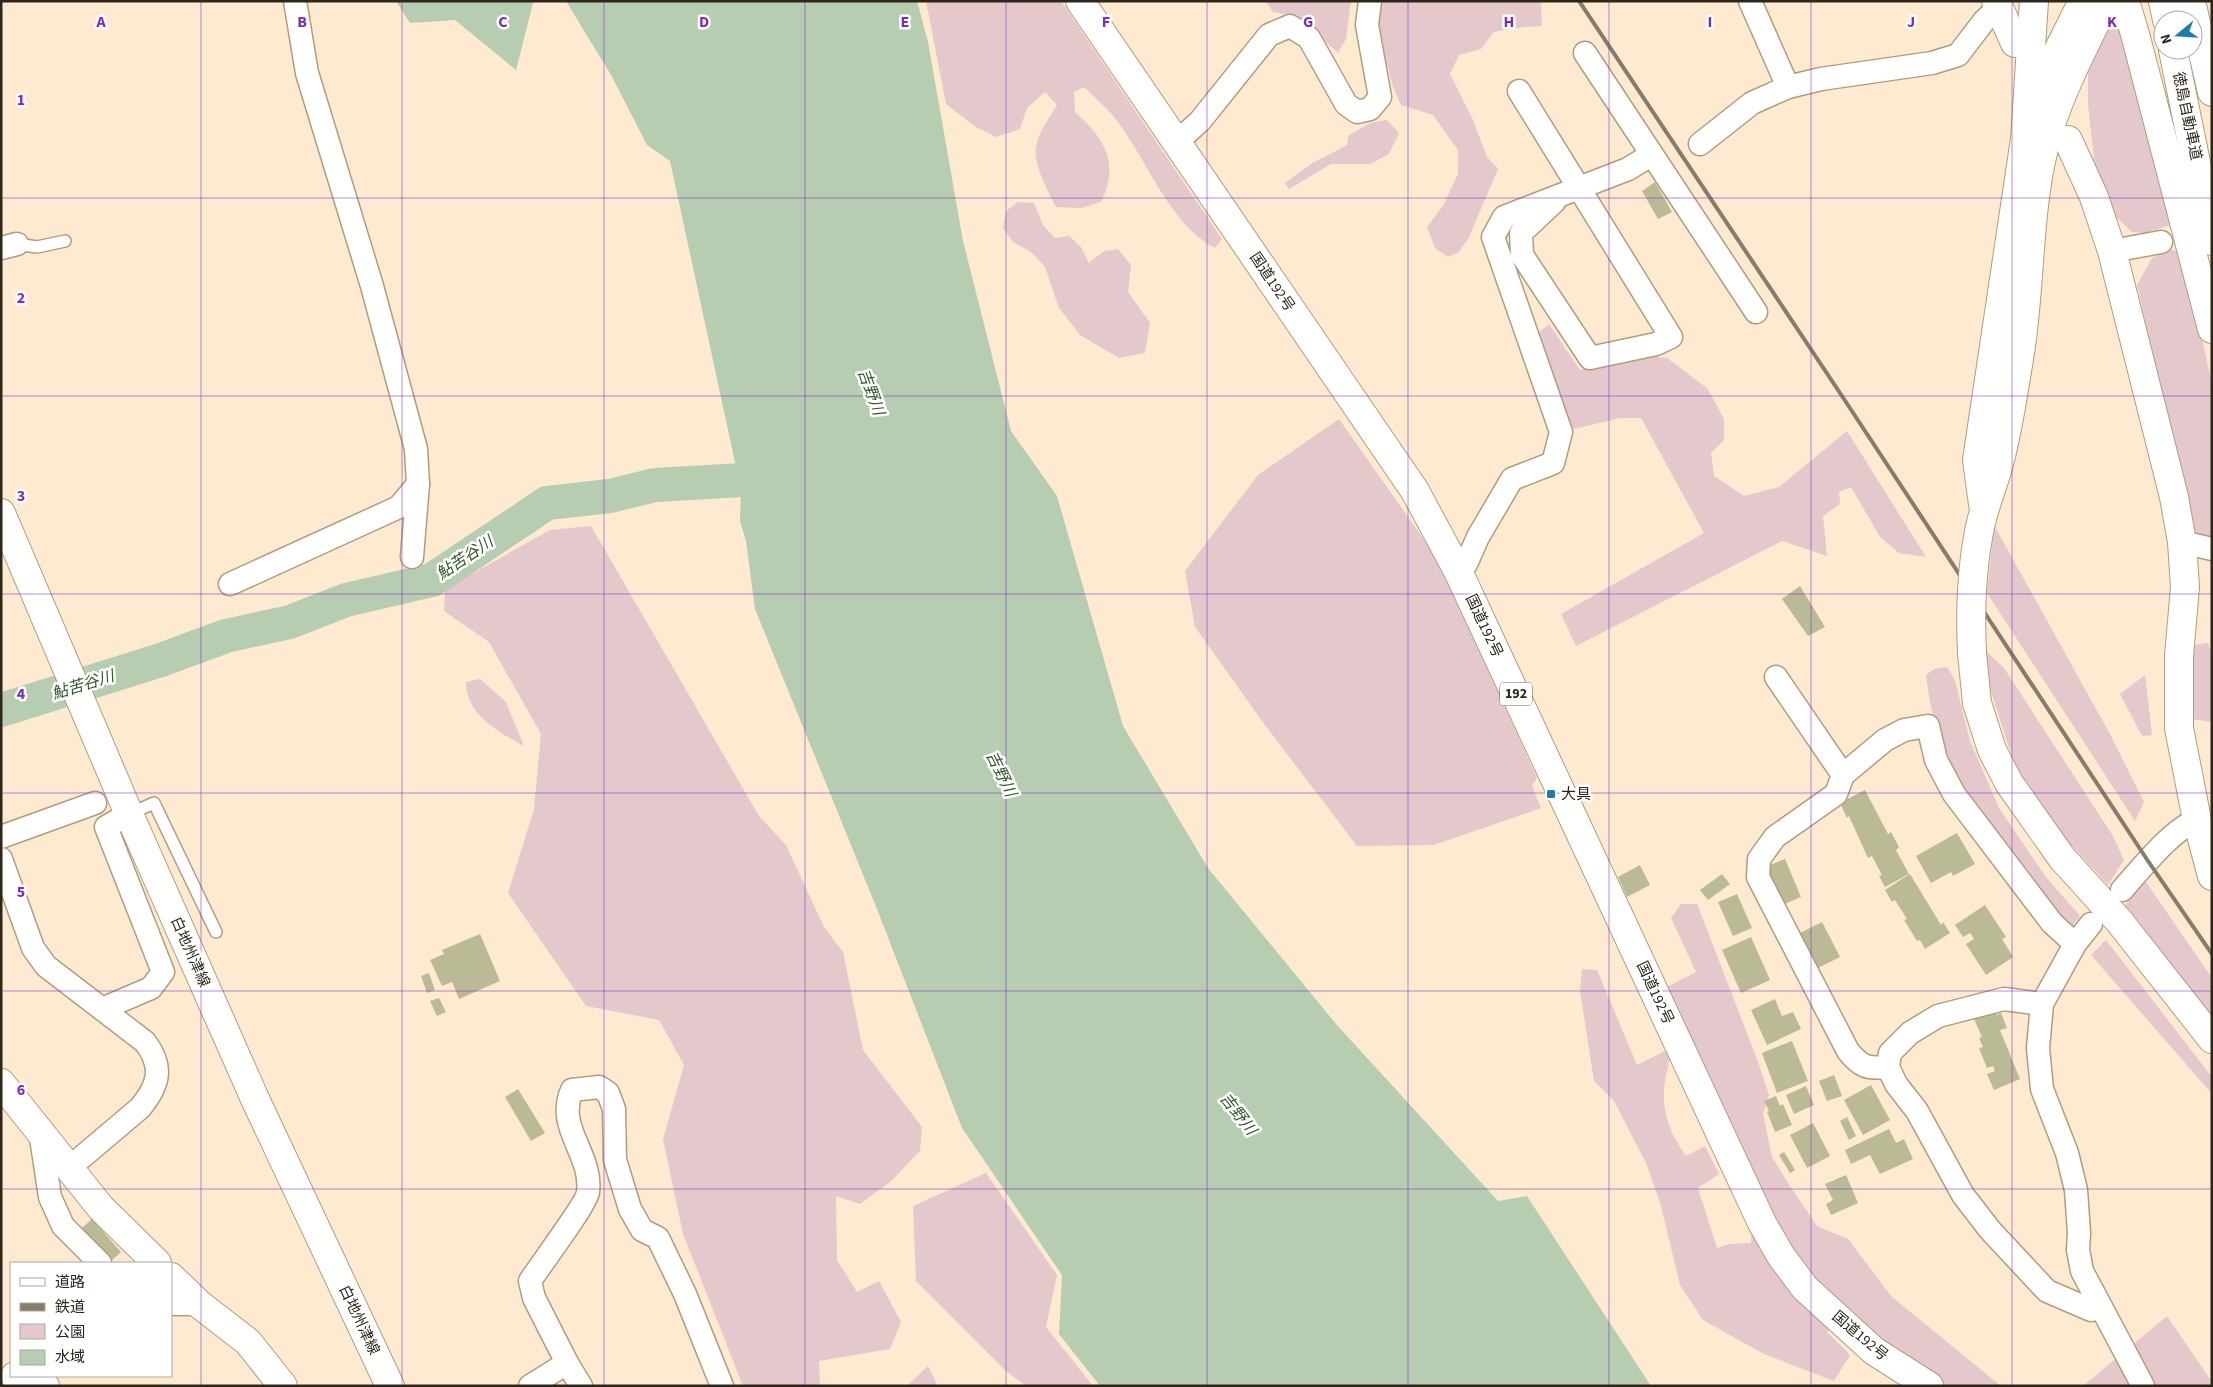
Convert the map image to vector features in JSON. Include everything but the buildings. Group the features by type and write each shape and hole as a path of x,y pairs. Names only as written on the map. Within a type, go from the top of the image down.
{"main road":[{"name":"国道192号","path":"1080,1 1415,491 1458,571 1762,1223 1781,1256 1805,1288 1874,1351 1928,1386"},
{"path":"1981,520 1977,460 2025,138 2034,1"},
{"path":"2025,138 2050,64 2083,1"},
{"path":"2106,1 2068,80 2044,147 2033,218 2029,282 2020,357 1998,467 1981,520 1973,566 1970,603 1977,703 1992,750 2009,783 2062,858 2119,921 2212,1039"},
{"path":"2125,1 2138,43 2212,329"},
{"name":"徳島自動車道","path":"2191,1 2212,92"},
{"path":"1998,4 2015,43"},
{"name":"徳島自動車道","path":"2175,60 2212,241"},
{"path":"2068,140 2094,197 2112,251 2174,496 2182,542 2185,587 2179,656 2179,728 2197,820 2212,876"},
{"name":"白地州津線","path":"1,513 129,814 255,1099 390,1386"},
{"path":"1,1083 102,1208 156,1262"},
{"path":"172,1278 199,1304 248,1342 283,1386"},
{"path":"19,1377 44,1386"}],"street":[{"path":"295,1 307,73 372,286 416,448 418,484 412,557"},
{"path":"1176,143 1200,121 1269,35 1290,26 1309,38 1346,104 1357,112 1370,108 1380,97 1367,25 1370,1"},
{"path":"1750,1 1788,88"},
{"path":"1700,144 1752,103 1788,88 1821,79 1932,63 1958,55 1998,4"},
{"path":"1585,53 1756,312"},
{"path":"1519,91 1671,337 1656,344 1590,358 1522,255 1521,233 1553,204 1556,197"},
{"path":"1458,571 1466,564 1478,537 1512,479 1553,463 1561,432 1493,238 1504,217 1628,169 1651,154"},
{"path":"2112,251 2161,242"},
{"path":"230,584 399,507 418,484"},
{"path":"2182,542 2212,549"},
{"path":"1776,677 1843,776"},
{"path":"1888,1067 1872,1069 1858,1063 1848,1051 1758,877 1759,859 1775,837 1836,794 1843,776 1885,740 1904,730 1928,726 1936,760 1954,794 2052,923 2075,944"},
{"path":"1,837 95,803"},
{"path":"102,1009 151,988 163,972 106,827 129,814"},
{"path":"2122,890 2152,856 2188,824 2197,820"},
{"path":"1,859 33,948 46,966 145,1042 154,1053 158,1072 149,1097 140,1108 69,1168"},
{"path":"2091,924 2075,944 2042,1004 2038,1048 2042,1089 2067,1153 2076,1190 2079,1233 2078,1250 2082,1271 2142,1386"},
{"path":"2042,1004 2004,999 1938,1016 1910,1033 1890,1053 1888,1067 1896,1084 1917,1110 1963,1195 1990,1230 2047,1292 2092,1310 2101,1308"},
{"path":"581,1386 534,1298 530,1281 588,1194 588,1173 567,1117 567,1102 572,1090 599,1087 608,1092 614,1109 615,1160 630,1209 642,1230 658,1238 684,1294 722,1386"},
{"path":"40,1131 50,1197 64,1226 99,1262"},
{"path":"172,1304 199,1304"},
{"path":"530,1386 568,1363"}],"lane":[{"path":"9,246 37,247 65,241"},
{"path":"129,814 154,803 216,932"}],"green space":[{"path":"926,1 1061,1 1222,239 1215,248 1184,223 1159,188 1114,117 1084,87 1074,92 1075,112 1094,132 1106,153 1109,164 1107,188 1101,202 1082,208 1056,207 1039,171 1036,148 1041,131 1057,105 1045,92 1027,108 1020,129 996,137 976,127 946,104"},
{"path":"1266,1 1351,1 1346,39 1338,53 1299,17 1273,12"},
{"path":"1381,1 1539,1 1541,3 1542,26 1494,32 1481,49 1459,55 1450,74 1473,120 1487,157 1498,169 1469,237 1459,252 1448,257 1435,248 1427,227 1443,206 1458,174 1458,150 1433,115 1401,105 1393,87 1376,21"},
{"path":"2116,18 2171,225 2145,233 2132,232 2115,216 2095,168 2088,105 2088,56"},
{"path":"1387,120 1399,133 1389,154 1370,164 1331,164 1289,189 1285,183 1311,164 1347,145 1348,136 1370,123"},
{"path":"1018,202 1034,203 1043,225 1055,238 1069,236 1081,247 1089,263 1104,251 1118,249 1131,265 1128,292 1150,323 1145,353 1119,358 1080,335 1059,308 1045,267 1031,252 1013,242 1003,228 1006,211"},
{"path":"2170,249 2183,254 2212,384 2212,540 2194,535 2137,285 2152,258"},
{"path":"1549,324 1580,370 1640,355 1667,358 1707,388 1724,419 1724,440 1711,453 1714,476 1744,496 1779,487 1847,431 1926,557 1899,553 1880,537 1851,487 1839,492 1840,504 1823,516 1827,556 1782,541 1576,646 1561,614 1704,533 1641,418 1620,418 1570,430 1537,334"},
{"path":"1339,419 1439,561 1537,778 1532,786 1541,808 1434,845 1357,846 1262,721 1195,627 1185,571 1258,475"},
{"path":"1994,525 2111,736 2144,802 2135,821 1987,593"},
{"path":"591,526 759,816 786,845 824,927 843,952 863,1050 922,1127 920,1151 890,1182 860,1204 836,1196 837,1260 857,1292 879,1281 901,1322 890,1349 819,1361 820,1386 743,1386 683,1234 663,1139 684,1065 659,1020 586,1006 508,893 534,809 541,734 489,642 444,611 445,589 550,530"},
{"path":"2208,643 2212,654 2212,722 2192,719 2194,645"},
{"path":"1986,651 2004,668 2113,836 2124,860 2108,885 2063,836 2026,789 2008,745 1989,685"},
{"path":"1947,667 1955,680 1970,741 1999,808 2046,877 2080,916 2070,929 2000,841 1954,770 1934,720 1926,675 1934,669"},
{"path":"2145,675 2152,735 2142,736 2120,694"},
{"path":"480,679 506,702 524,746 504,735 486,721 472,704 467,694 466,682"},
{"path":"2146,882 2212,978 2212,1016 2125,905"},
{"path":"1681,904 1697,904 1757,1059 1769,1095 1763,1114 1772,1157 1790,1186 1817,1226 1848,1239 1891,1296 2001,1386 1946,1386 1876,1339 1846,1314 1827,1332 1850,1355 1834,1381 1764,1354 1703,1320 1680,1285 1661,1206 1647,1165 1614,1101 1594,1081 1580,991 1582,969 1597,970 1637,1065 1667,1050 1669,1062 1665,1081 1664,1101 1671,1130 1686,1156 1705,1146 1719,1174 1698,1188 1717,1248 1729,1244 1751,1243 1753,1178 1665,988 1696,972 1671,918"},
{"path":"2106,940 2212,1077 2212,1094 2091,955"},
{"path":"986,1173 1057,1275 1046,1327 1093,1386 1026,1386 1006,1371 916,1281 913,1206"},
{"path":"2167,1316 2212,1382 2212,1386 2083,1386"},
{"path":"928,1366 938,1386 907,1386"}],"water":[{"path":"396,1 536,1 533,3 516,70 455,20 410,23"},
{"name":"吉野川","path":"566,1 917,1 928,42 963,241 1011,431 1057,496 1123,726 1208,868 1336,1024 1498,1201 1527,1196 1651,1386 1100,1386 1059,1334 1062,1275 962,1128 877,909 755,609 746,541 740,521 741,490 670,161 647,145 611,75"}],"waterway":[{"name":"鮎苦谷川","path":"1,710 161,660 226,636 290,622 346,600 432,580 547,503 610,496 655,485 761,479 780,463"}],"railway":[{"path":"1579,1 2148,861 2212,954"}],"place":[{"name":"大具","path":"1551,794"}]}
